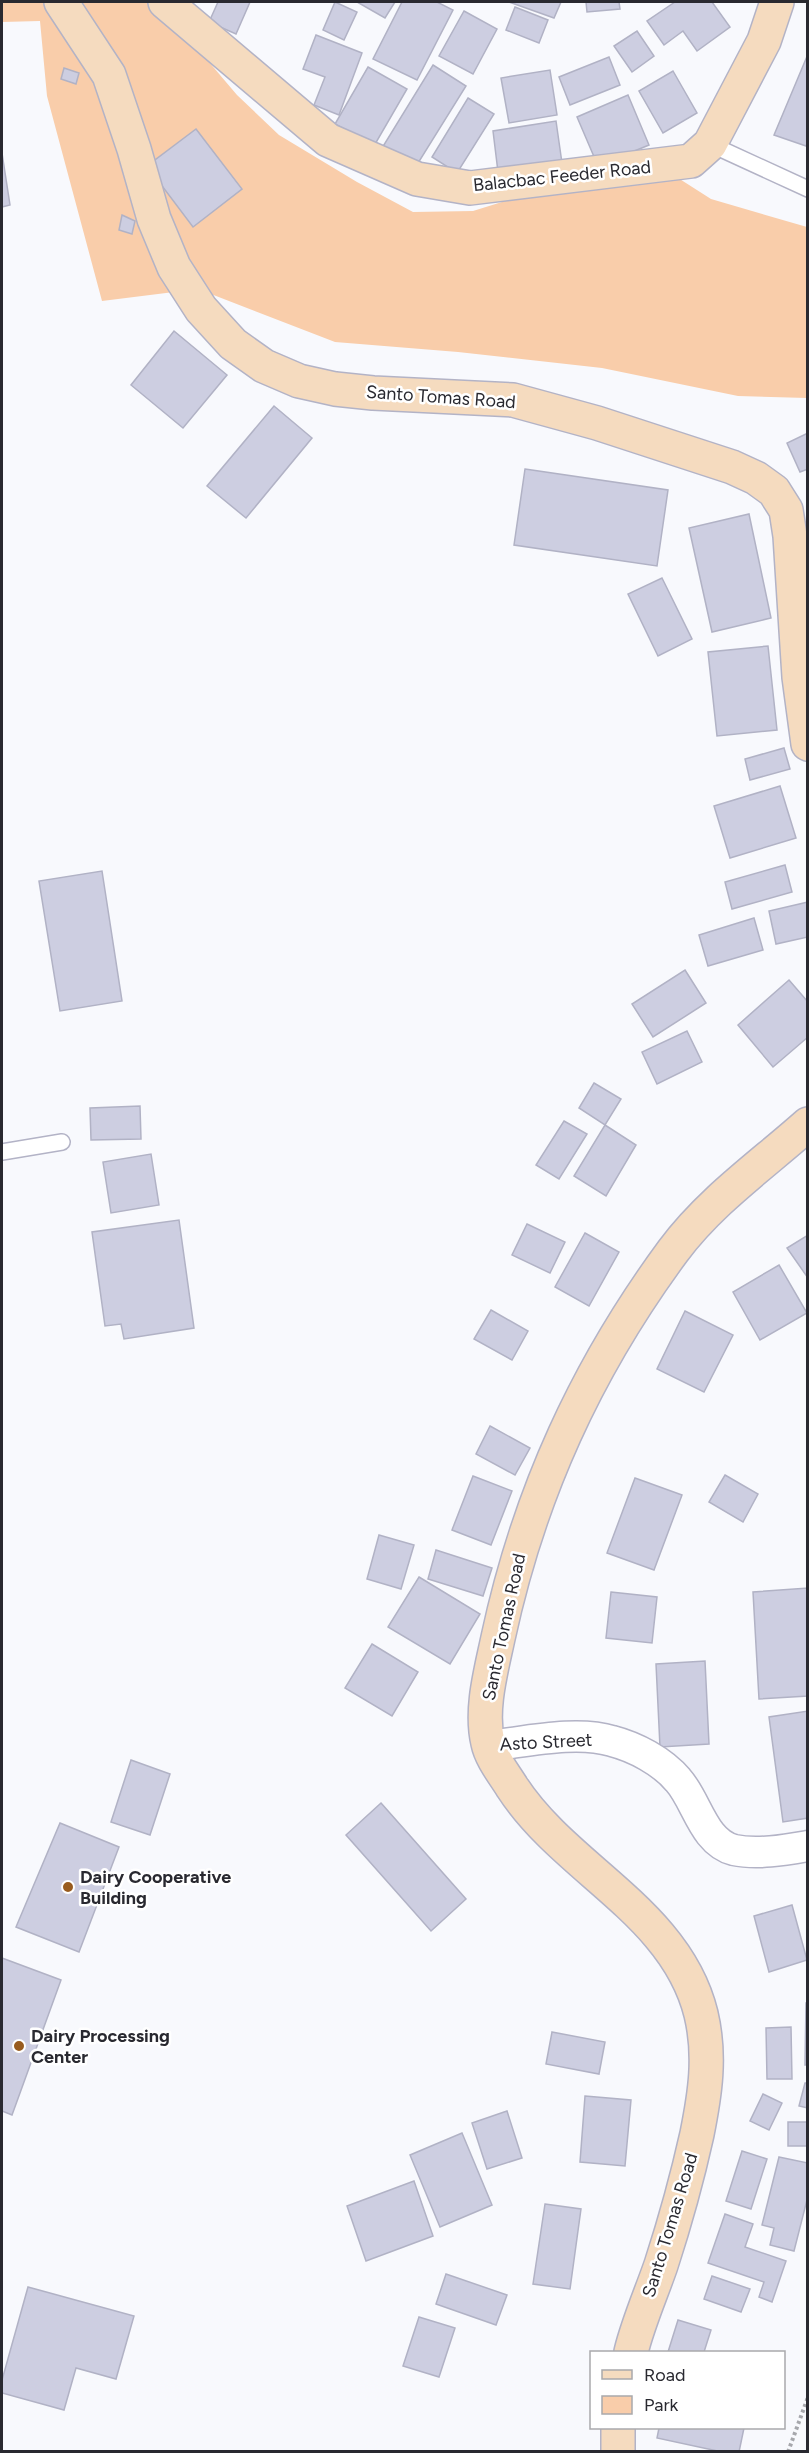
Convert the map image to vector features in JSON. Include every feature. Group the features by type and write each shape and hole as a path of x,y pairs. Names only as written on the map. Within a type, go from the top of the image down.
{"street":[{"name":"Santo Tomas Road","path":"61,2 109,75 154,219 174,267 201,309 233,344 264,366 299,381 335,389 513,400 597,423 732,468 756,478 774,491 786,510 790,536 807,744"},
{"name":"Balacbac Feeder Road","path":"165,2 328,140 417,178 470,188 691,161 710,144 764,41 777,2"},
{"name":"Santo Tomas Road","path":"631,2351 686,2186 706,2086 706,2048 701,2014 690,1983 672,1950 614,1890 534,1815 514,1790 488,1746 485,1710 504,1608 519,1555 546,1473 574,1409 624,1326 674,1250 717,1201 807,1124"},
{"name":"Asto Street","path":"488,1746 581,1737 611,1740 662,1765 679,1781 716,1840 726,1846 735,1850 774,1851 807,1846"},
{"path":"618,2429 618,2451"}],"lane":[{"path":"710,144 807,189"},
{"path":"2,1152 62,1142"}],"path":[{"path":"788,2451 807,2397"}],"green space":[{"path":"2,2 158,2 237,95 279,135 357,182 413,212 473,211 540,190 664,169 711,199 807,227 807,398 738,396 602,368 458,352 335,342 198,289 102,301 47,96 40,21 2,22"}],"building":[{"path":"218,2 250,2 236,34 209,22"},
{"path":"335,2 357,12 344,40 323,30"},
{"path":"357,2 395,2 385,18"},
{"path":"402,2 437,2 453,10 417,80 373,59"},
{"path":"509,2 561,2 554,18"},
{"path":"586,2 619,2 620,9 587,12"},
{"path":"675,2 712,2 730,27 697,51 683,31 664,45 647,21"},
{"path":"515,7 548,20 539,43 506,30"},
{"path":"464,11 497,29 473,74 439,56"},
{"path":"637,31 654,56 632,72 614,46"},
{"path":"316,35 362,53 339,115 314,105 325,77 303,69"},
{"path":"808,54 808,141 806,146 774,135"},
{"path":"609,57 620,85 570,105 559,77"},
{"path":"433,65 466,86 415,168 382,148"},
{"path":"368,67 407,89 374,146 335,124"},
{"path":"64,68 79,73 76,84 61,79"},
{"path":"550,70 557,115 509,123 501,78"},
{"path":"673,71 697,113 663,133 639,91"},
{"path":"628,95 649,145 598,166 577,117"},
{"path":"468,98 494,114 457,173 432,157"},
{"path":"556,121 562,163 498,172 493,131"},
{"path":"196,129 242,189 193,227 147,166"},
{"path":"2,153 10,205 2,207"},
{"path":"122,215 135,221 132,234 119,230"},
{"path":"174,331 227,375 183,428 131,385"},
{"path":"274,406 312,438 246,518 207,486"},
{"path":"808,433 808,469 800,472 787,443"},
{"path":"525,469 668,490 657,566 514,545"},
{"path":"749,514 771,618 712,632 689,528"},
{"path":"662,578 692,639 658,656 628,594"},
{"path":"768,646 777,730 717,736 708,652"},
{"path":"784,748 790,769 750,780 745,759"},
{"path":"780,786 796,838 730,858 714,806"},
{"path":"785,865 792,892 732,909 725,882"},
{"path":"102,871 122,1001 60,1011 39,881"},
{"path":"808,902 808,937 776,944 769,911"},
{"path":"754,918 763,950 708,966 699,935"},
{"path":"685,970 706,1003 653,1037 632,1004"},
{"path":"789,980 808,1002 808,1037 773,1067 738,1025"},
{"path":"687,1031 702,1062 657,1084 642,1052"},
{"path":"594,1083 621,1099 605,1125 579,1108"},
{"path":"140,1106 141,1139 91,1140 90,1108"},
{"path":"564,1121 587,1134 559,1179 536,1165"},
{"path":"605,1125 636,1145 606,1196 574,1176"},
{"path":"151,1154 159,1205 111,1213 103,1162"},
{"path":"179,1220 194,1328 124,1339 121,1324 105,1326 92,1232"},
{"path":"527,1224 565,1242 550,1273 512,1255"},
{"path":"585,1233 619,1252 589,1306 555,1287"},
{"path":"808,1235 808,1278 787,1248"},
{"path":"779,1265 807,1313 760,1340 733,1292"},
{"path":"491,1310 528,1331 512,1360 474,1339"},
{"path":"685,1311 733,1335 704,1392 657,1369"},
{"path":"490,1426 530,1448 515,1475 476,1454"},
{"path":"725,1475 758,1494 743,1522 709,1502"},
{"path":"473,1476 512,1491 491,1545 452,1530"},
{"path":"635,1478 682,1495 654,1570 607,1553"},
{"path":"379,1535 414,1545 401,1589 367,1579"},
{"path":"436,1550 492,1568 483,1596 428,1579"},
{"path":"419,1577 480,1614 450,1664 388,1627"},
{"path":"808,1588 808,1696 759,1699 753,1592"},
{"path":"611,1592 657,1597 652,1643 606,1638"},
{"path":"372,1644 418,1672 392,1716 345,1688"},
{"path":"705,1661 709,1744 660,1747 656,1664"},
{"path":"808,1711 808,1818 783,1822 769,1717"},
{"path":"131,1760 170,1774 150,1835 111,1822"},
{"path":"381,1803 466,1899 431,1931 346,1835"},
{"name":"Dairy Cooperative Building","path":"60,1823 119,1847 79,1952 16,1927"},
{"path":"792,1905 807,1960 769,1972 754,1916"},
{"name":"Dairy Processing Center","path":"2,1958 61,1980 12,2115 2,2111"},
{"path":"806,2003 808,2003 808,2065 805,2065"},
{"path":"791,2027 792,2079 767,2079 766,2028"},
{"path":"552,2032 605,2042 599,2074 546,2064"},
{"path":"805,2083 808,2083 808,2108 799,2106"},
{"path":"763,2094 782,2103 769,2130 750,2121"},
{"path":"585,2096 631,2100 625,2166 580,2162"},
{"path":"507,2111 522,2158 487,2169 472,2123"},
{"path":"788,2122 808,2122 808,2146 788,2146"},
{"path":"462,2133 492,2205 440,2227 410,2155"},
{"path":"742,2151 767,2159 751,2209 726,2201"},
{"path":"779,2157 808,2163 808,2196 794,2251 770,2245 774,2228 762,2225"},
{"path":"414,2181 433,2236 366,2261 347,2206"},
{"path":"545,2204 581,2209 570,2289 533,2284"},
{"path":"725,2214 753,2224 745,2247 786,2261 772,2302 759,2297 764,2282 708,2263"},
{"path":"446,2274 507,2295 496,2325 436,2304"},
{"path":"712,2276 750,2289 741,2312 704,2299"},
{"path":"28,2287 134,2316 116,2379 76,2368 64,2410 2,2393 2,2380"},
{"path":"419,2317 455,2328 439,2377 403,2366"},
{"path":"678,2320 711,2330 704,2351 668,2351"},
{"path":"659,2429 744,2429 739,2452 722,2452 657,2438"}],"place":[{"name":"Dairy Cooperative Building","path":"68,1887"},
{"name":"Dairy Processing Center","path":"19,2046"}]}
